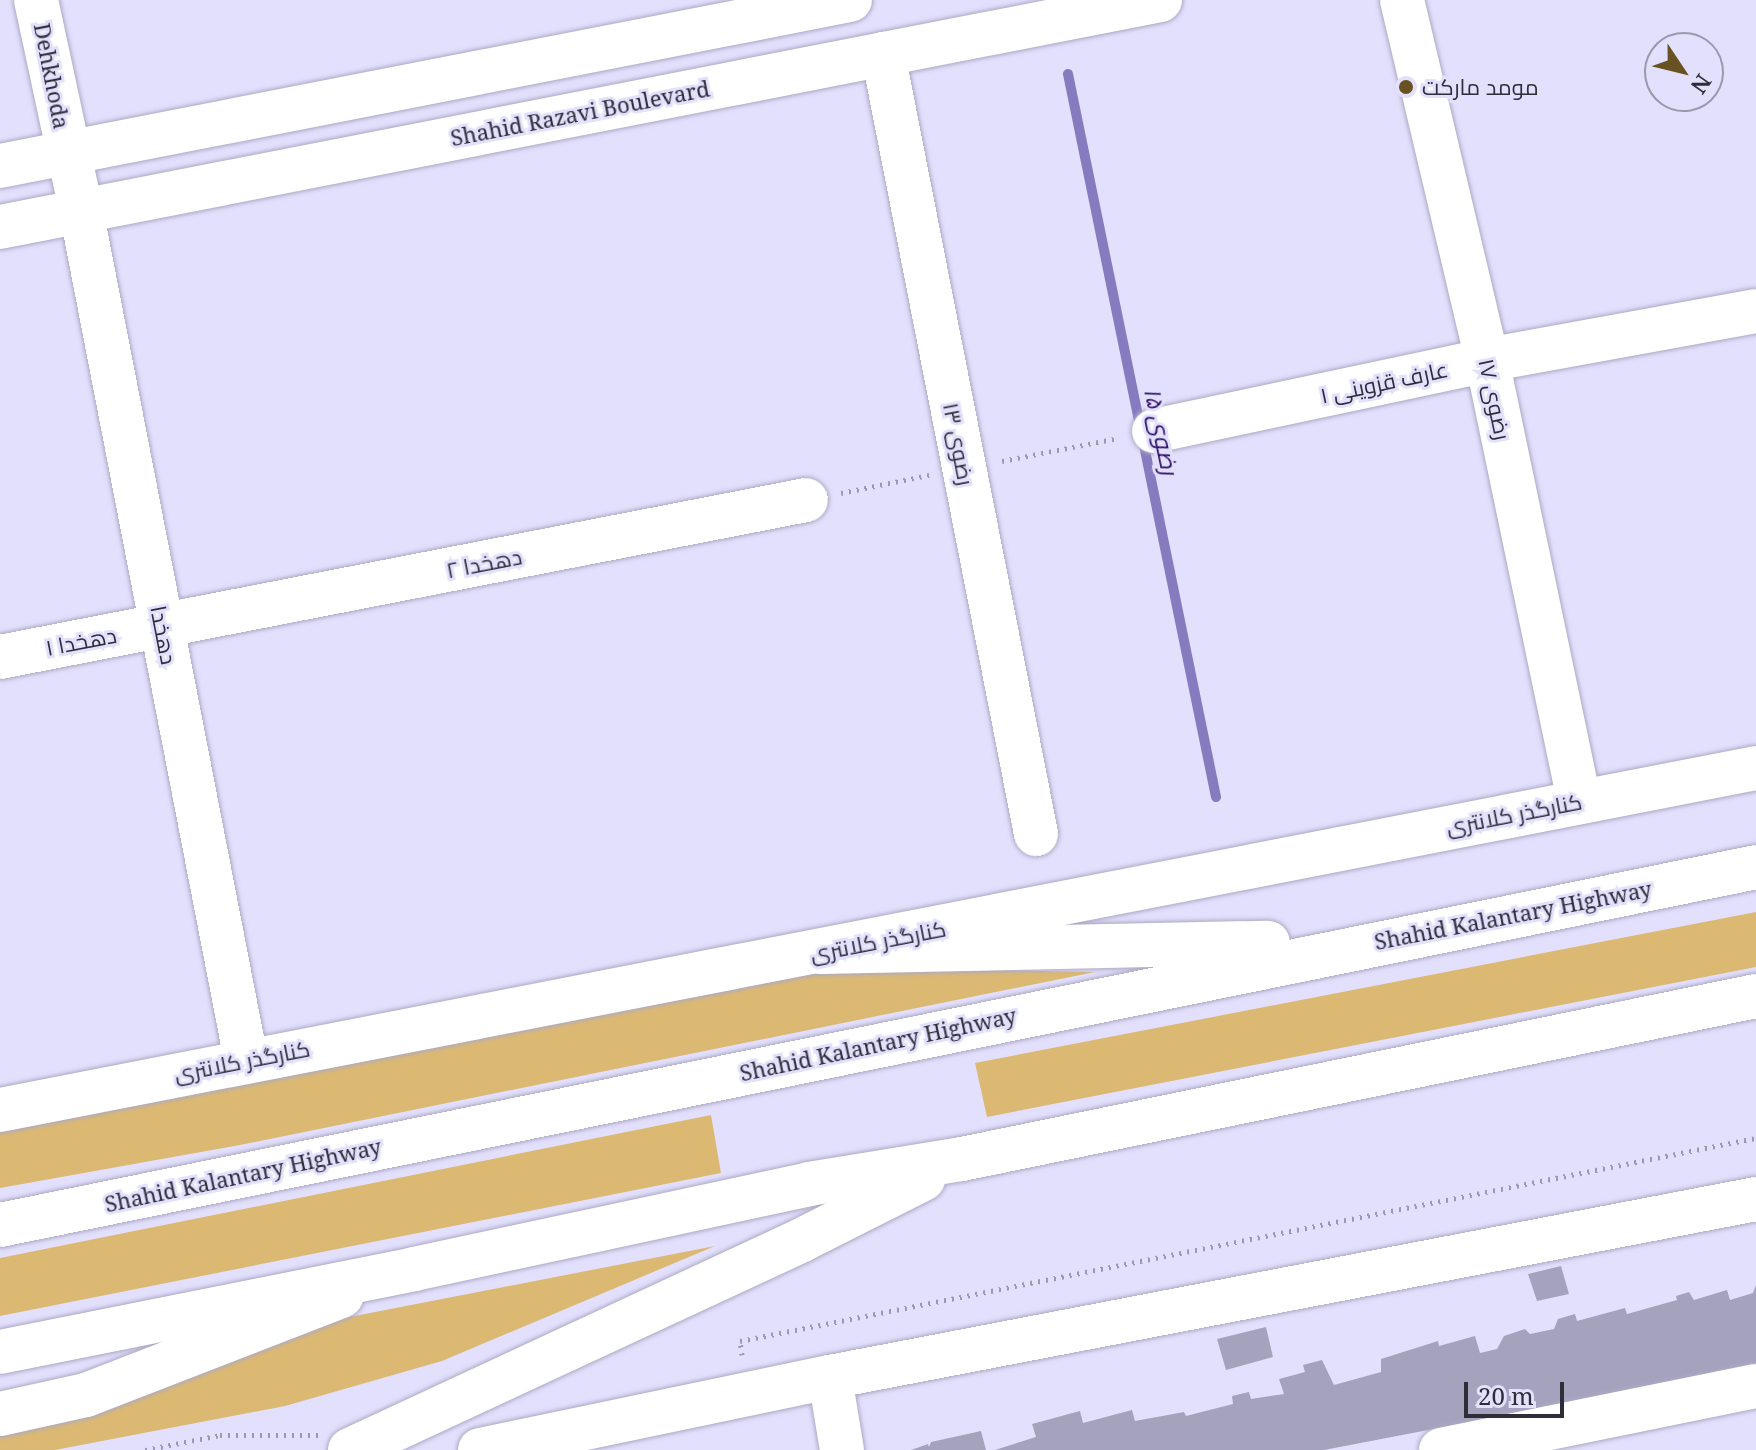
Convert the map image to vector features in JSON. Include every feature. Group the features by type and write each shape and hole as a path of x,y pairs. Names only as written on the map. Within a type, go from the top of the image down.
{"main road":[{"name":"Dehkhoda","path":"36,0 81,210"},
{"path":"0,166 850,0"},
{"name":"Shahid Razavi Boulevard","path":"0,227 1160,0"},
{"name":"رضوی ۱۷","path":"1402,0 1487,360 1579,800"},
{"name":"رضوی ۱۳","path":"883,54 1036,834"},
{"name":"دهخدا","path":"81,210 246,1060"},
{"name":"عارف قزوینی ۱","path":"1154,431 1487,360 1756,311"},
{"name":"دهخدا ۲","path":"162,626 806,500"},
{"name":"دهخدا ۱","path":"0,657 162,626"},
{"name":"کنارگذر کلانتری","path":"0,1110 246,1060 821,952 1579,800 1756,768"},
{"name":"Shahid Kalantary Highway","path":"0,1225 1756,867"},
{"path":"821,952 1382,941"},
{"path":"0,1352 414,1269 809,1184 962,1159 1756,996"},
{"path":"338,1443 802,1240 962,1159"},
{"path":"480,1450 830,1377 1756,1199"},
{"path":"0,1414 86,1395 414,1269"},
{"path":"830,1377 842,1450"},
{"path":"1441,1450 1756,1386"}],"path":[{"path":"743,1363 740,1341 1756,1138"},
{"path":"145,1450 220,1435 338,1443"}],"shaded area":[{"path":"1756,912 1756,967 987,1117 975,1063"},
{"path":"891,968 1095,972 240,1145 0,1188 0,1124 787,973"},
{"path":"711,1115 721,1173 0,1316 0,1258"},
{"path":"715,1246 442,1361 285,1406 55,1450 0,1450 0,1429 298,1327"}],"building":[{"path":"1561,1266 1569,1294 1537,1301 1528,1274"},
{"path":"1756,1285 1756,1367 1324,1450 995,1450 1036,1437 1032,1424 1080,1411 1083,1423 1132,1410 1135,1421 1184,1412 1186,1416 1233,1404 1232,1396 1249,1392 1251,1399 1284,1394 1279,1379 1305,1372 1303,1365 1322,1360 1334,1385 1381,1372 1381,1359 1438,1341 1439,1346 1475,1336 1480,1353 1497,1349 1504,1336 1525,1329 1530,1334 1554,1329 1558,1319 1575,1314 1577,1321 1625,1308 1627,1314 1677,1300 1676,1296 1689,1292 1694,1300 1727,1290 1730,1300 1753,1293"},
{"path":"1266,1327 1273,1357 1226,1370 1217,1339"},
{"path":"981,1431 986,1450 911,1450 928,1444 929,1447 931,1442"}],"waterway":[{"name":"رضوی ۱۵","path":"1068,74 1216,797"}],"place":[{"name":"مومد مارکت","path":"1406,87"}]}
